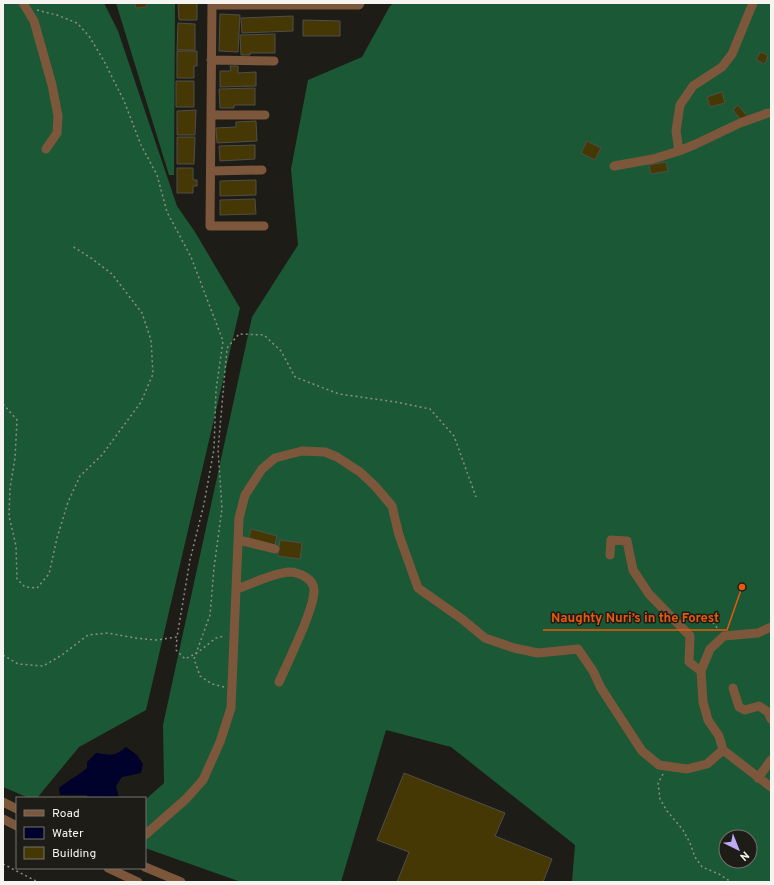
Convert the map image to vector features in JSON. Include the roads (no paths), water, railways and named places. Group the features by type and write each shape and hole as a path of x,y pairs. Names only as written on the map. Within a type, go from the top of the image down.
{"street":[{"path":"264,226 210,226 212,4 359,5 360,3"},
{"path":"679,151 676,130 680,106 693,86 722,66 732,54 752,3"},
{"path":"25,5 34,21 52,85 58,116 57,133 46,149"},
{"path":"212,60 274,61"},
{"path":"614,166 653,159 679,151 768,112"},
{"path":"211,115 265,115"},
{"path":"211,171 262,170"},
{"path":"146,834 186,799 203,780 220,742 229,715 231,708 235,633 239,518 245,495 262,468 275,458 302,451 325,452 337,457 360,472 375,486 392,506 399,535 418,588 462,619 485,638 514,648 538,653 578,649 593,671 601,688 642,751 659,765 687,769 707,764 723,750"},
{"path":"239,540 275,549"},
{"path":"610,555 611,540 627,541 633,570 648,594 690,636 689,662 701,671"},
{"path":"237,590 288,572 302,574 310,581 314,589 312,605 292,655 279,682"},
{"path":"771,628 758,633 724,636 710,649 701,671 703,702 708,720 718,736 723,750 771,787"},
{"path":"733,688 739,707 745,710 759,706 768,712 771,719"},
{"path":"758,778 771,760"},
{"path":"3,802 16,808"},
{"path":"3,819 16,826"},
{"path":"146,867 181,882"},
{"path":"110,869 138,882"}],"water":[{"path":"126,747 137,755 143,764 141,773 122,777 116,786 119,797 60,795 59,788 87,768 87,762 96,753 115,754"}],"place":[{"name":"Naughty Nuri’s in the Forest","path":"742,587"}]}
